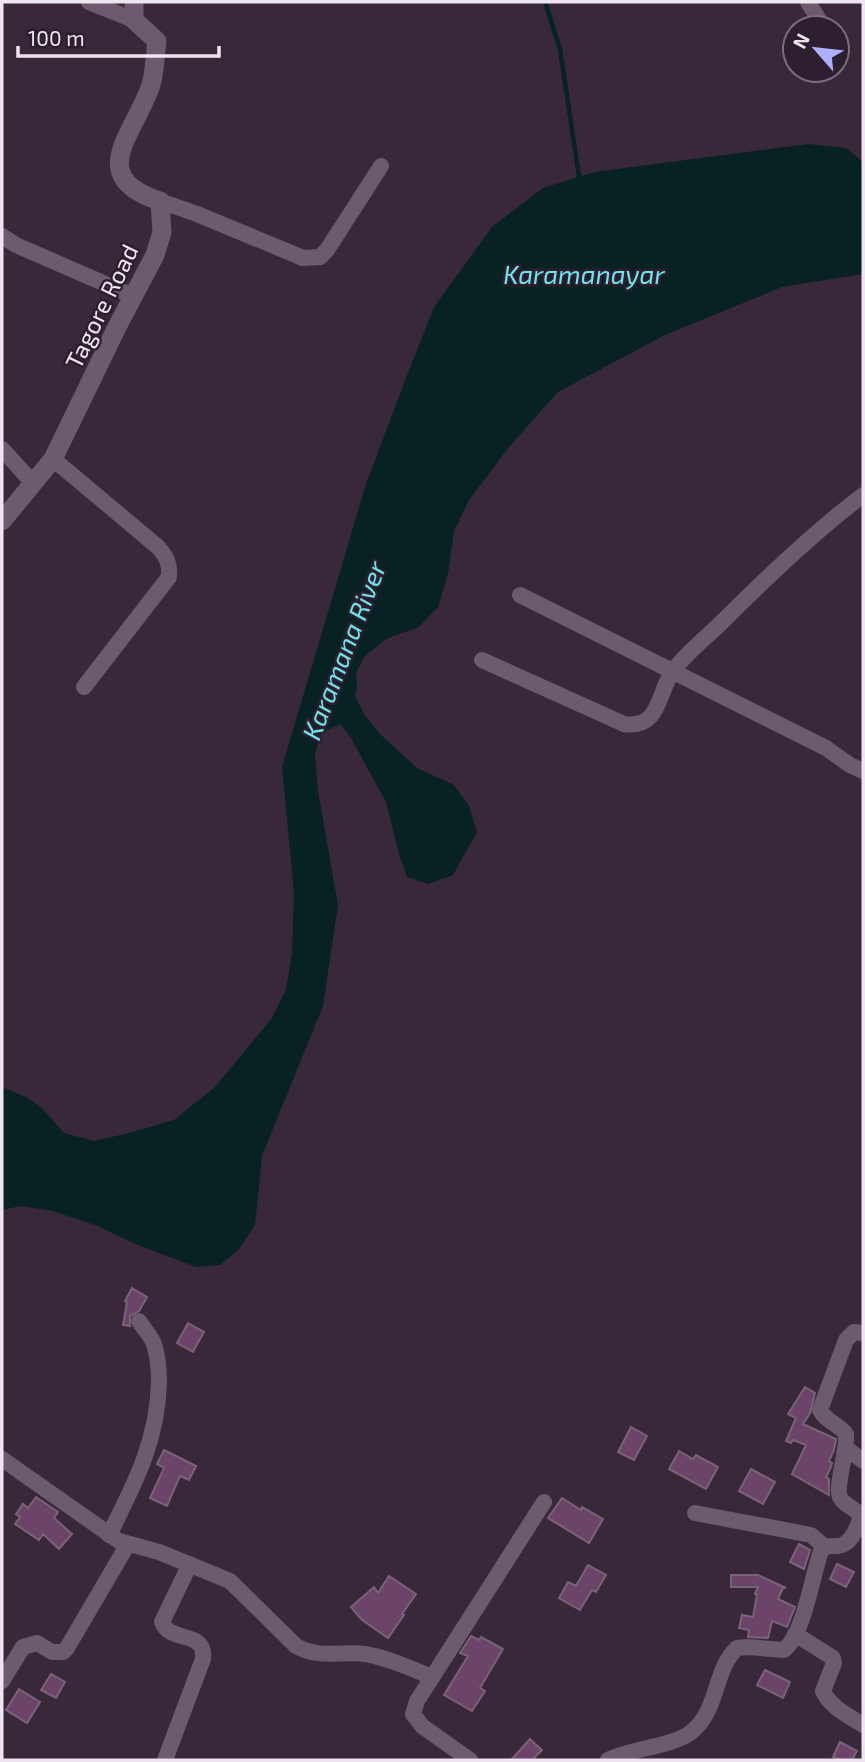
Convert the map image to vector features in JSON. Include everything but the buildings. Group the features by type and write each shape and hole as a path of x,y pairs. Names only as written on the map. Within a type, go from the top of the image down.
{"street":[{"path":"89,2 134,11 156,41 151,83 118,158 123,180 140,195 197,214 293,255 313,259 320,257 327,250 381,166"},
{"name":"Tagore Road","path":"2,521 53,459 155,255 162,232 160,201"},
{"path":"2,236 16,245 133,296"},
{"path":"2,449 33,483"},
{"path":"53,459 158,547 167,557 170,566 169,577 84,687"},
{"path":"482,660 624,724 638,726 654,712 674,670 786,557 863,495"},
{"path":"520,595 674,670 826,748 863,771"},
{"path":"109,1535 140,1472 154,1433 159,1405 159,1360 153,1341 139,1321"},
{"path":"695,1513 811,1535 825,1547 848,1542 861,1516 840,1497 846,1434 843,1429 825,1418 820,1410 846,1340 854,1332 863,1333"},
{"path":"846,1448 863,1461"},
{"path":"2,1459 119,1541 191,1564 230,1581 296,1646 307,1652 321,1655 364,1654 394,1661 432,1677"},
{"path":"470,1760 422,1726 413,1714 417,1701 544,1502"},
{"path":"2,1681 23,1647 37,1643 58,1653 67,1648 128,1544"},
{"path":"608,1760 624,1752 677,1740 692,1732 705,1716 725,1665 737,1648 784,1650 788,1647 810,1597 819,1557 825,1547"},
{"path":"164,1760 203,1659 202,1646 198,1642 170,1632 164,1628 162,1622 191,1564"},
{"path":"795,1634 833,1658 834,1663 823,1691 826,1698 863,1725"}],"water":[{"name":"Karamanayar","path":"808,144 846,148 863,162 863,274 782,287 665,335 558,392 509,447 469,500 454,532 448,574 438,607 419,627 386,639 364,657 356,673 355,696 364,714 381,735 417,768 454,785 469,806 477,832 453,875 428,884 407,877 386,802 351,738 340,724 321,733 315,754 318,791 338,905 323,1006 262,1156 255,1225 239,1249 220,1265 196,1267 95,1225 53,1211 21,1206 2,1210 2,1087 26,1097 42,1108 64,1133 94,1141 125,1134 174,1120 215,1087 272,1018 286,989 292,954 294,892 282,767 366,484 406,378 434,307 492,227 543,188 594,172"}],"waterway":[{"path":"545,2 560,49 580,183"}],"water label":[{"name":"Karamana River","path":"343,650"}]}
